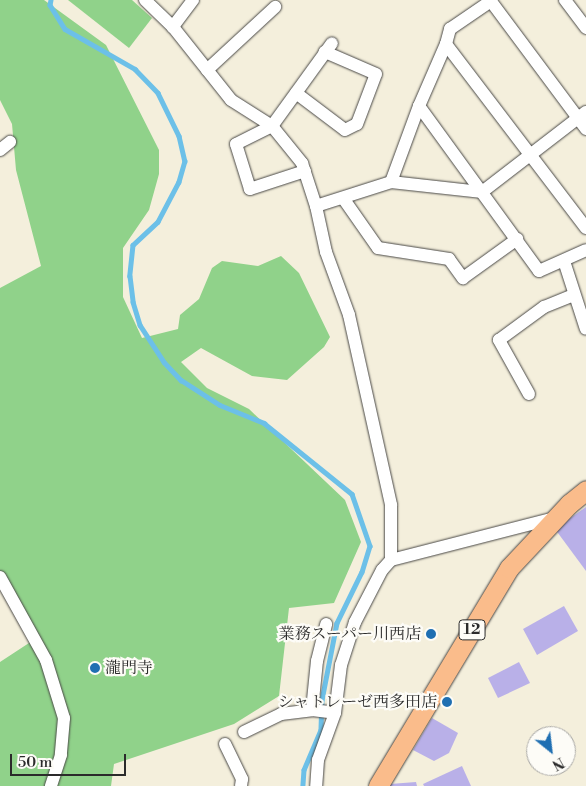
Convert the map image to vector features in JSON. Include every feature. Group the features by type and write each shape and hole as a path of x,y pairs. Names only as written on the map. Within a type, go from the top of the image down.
{"main road":[{"name":"12","path":"378,786 509,568 555,518 586,490"}],"street":[{"path":"144,0 173,27 231,100 272,126 304,170 316,206 326,252 349,315 377,435 391,505 391,560"},
{"path":"173,27 194,0"},
{"path":"565,0 586,28"},
{"path":"391,182 419,106 446,44 450,29 490,1 582,115 586,130"},
{"path":"207,70 275,7"},
{"path":"446,44 586,228"},
{"path":"296,93 345,130 357,124 376,74 329,48 296,93 272,126 236,144 250,189 304,170"},
{"path":"419,106 517,238 539,271 586,250"},
{"path":"316,206 391,182 482,192 582,115"},
{"path":"343,198 378,248 449,258 462,278 517,238"},
{"path":"564,261 573,295 586,326"},
{"path":"529,394 500,340 544,307 573,295"},
{"path":"316,786 318,760 335,713 340,665 355,622 382,570 391,560 555,518"},
{"path":"0,577 46,660 64,718 61,755 50,786"},
{"path":"312,710 317,661 326,624"},
{"path":"244,732 281,714 312,710 335,713"},
{"path":"225,744 242,779 241,786"}],"green space":[{"path":"0,0 44,0 106,45 159,150 159,174 149,210 123,248 123,297 142,338 178,329 180,315 199,299 212,268 222,261 258,266 281,256 299,273 330,337 324,347 287,380 252,376 201,348 181,362 207,388 249,409 345,500 361,542 334,603 289,608 279,696 234,724 114,764 111,786 0,786 0,662 29,643 22,605 0,571 0,288 41,266 16,170 12,124 0,100"},
{"path":"68,0 132,0 152,18 129,48"}],"building":[{"path":"586,507 586,571 555,529"},
{"path":"564,606 578,631 537,655 523,629"},
{"path":"519,662 530,683 498,698 488,678"},
{"path":"432,718 458,733 449,753 434,761 413,750"},
{"path":"462,766 471,786 424,786 423,784"},
{"path":"416,782 417,786 390,786 390,784"}],"waterway":[{"path":"51,0 50,5 65,29 135,69 158,93 179,136 185,161 179,182 158,222 133,245 130,276 133,302 140,325 164,362 181,380 220,405 264,423 352,494 370,546 362,572 337,623 322,700 321,730 304,770 303,786"}],"place":[{"name":"業務スーパー川西店","path":"431,634"},
{"name":"瀧門寺","path":"95,668"},
{"name":"シャトレーゼ西多田店","path":"447,702"}]}
